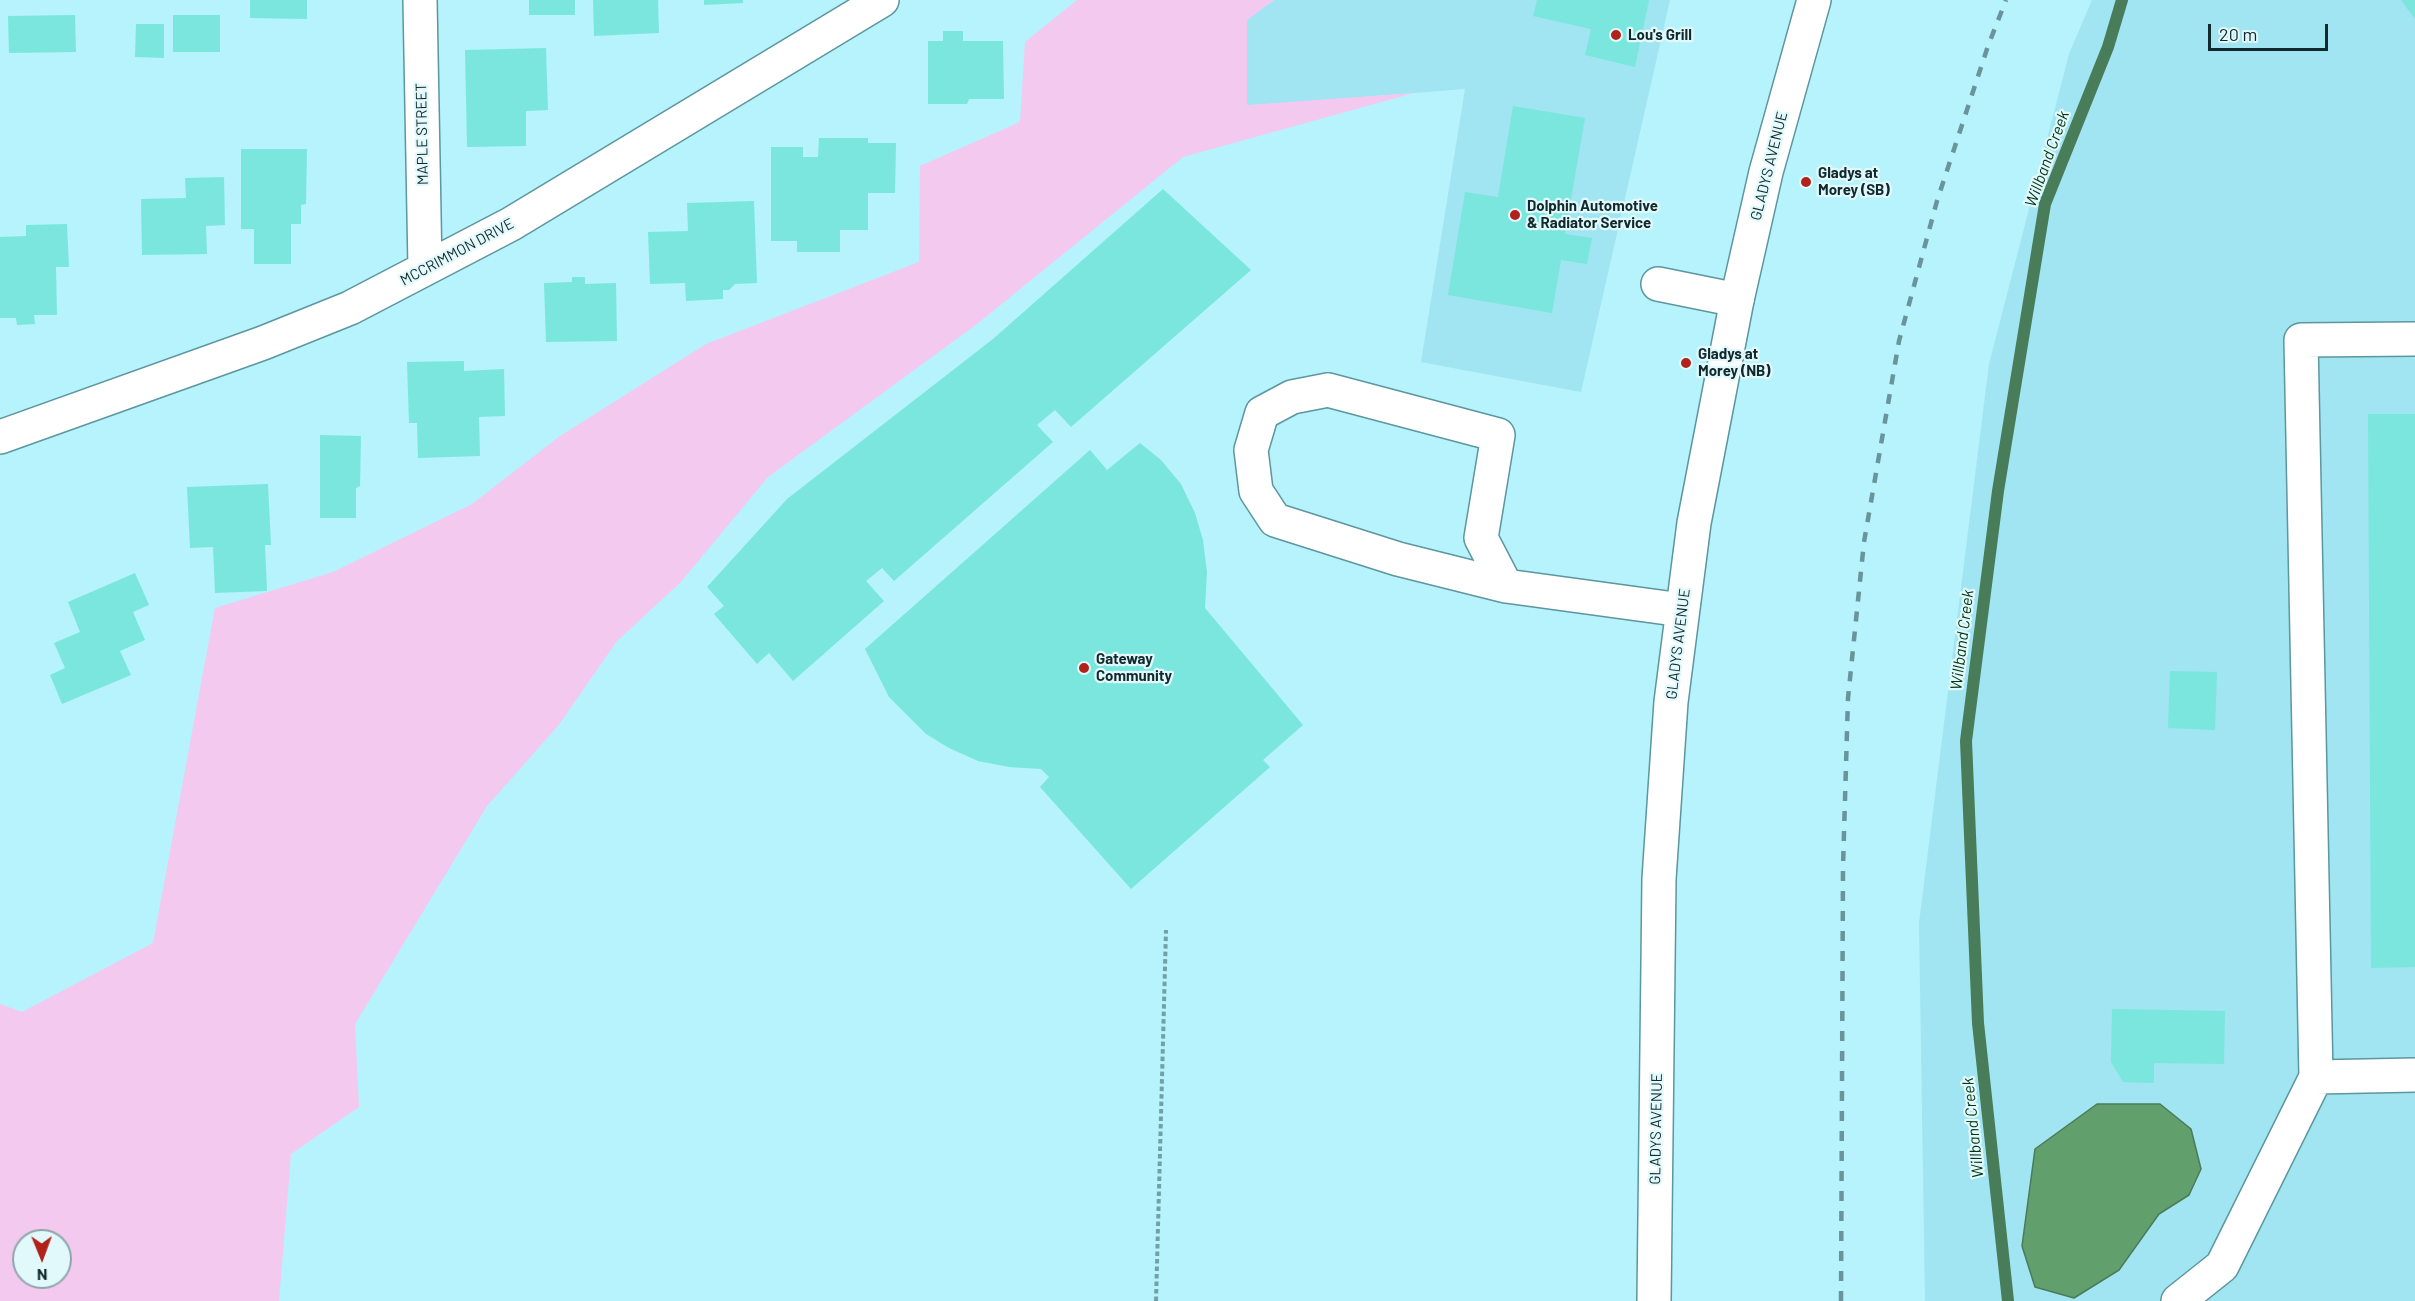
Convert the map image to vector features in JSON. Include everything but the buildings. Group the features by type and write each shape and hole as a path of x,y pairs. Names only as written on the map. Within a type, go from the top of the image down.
{"main road":[{"name":"MAPLE STREET","path":"420,0 425,268"},
{"name":"MCCRIMMON DRIVE","path":"0,437 263,344 351,308 511,224 882,0"},
{"name":"GLADYS AVENUE","path":"1654,1301 1659,879 1671,702 1682,610 1694,522 1737,300 1766,172 1815,3"},
{"path":"1658,284 1737,300"},
{"path":"2178,1301 2222,1266 2316,1077 2301,340 2415,339"},
{"path":"1506,586 1481,538 1498,435 1328,390 1292,397 1262,413 1251,450 1252,460 1256,491 1275,520 1398,559 1506,586 1682,610"},
{"path":"2316,1077 2415,1075"}],"path":[{"path":"1156,1301 1166,930"}],"shaded area":[{"path":"1077,0 1274,0 1247,20 1247,105 1414,93 1183,157 977,324 768,477 680,583 617,641 558,726 487,806 355,1024 359,1107 291,1154 279,1301 0,1301 0,1004 22,1012 153,943 215,608 333,572 472,504 560,436 706,344 919,262 920,166 1020,122 1025,42"},
{"path":"1274,0 1670,0 1581,392 1421,362 1465,89 1247,106 1247,20"},
{"path":"2092,0 2415,0 2415,1301 1925,1301 1919,923 1989,364 2069,54"},
{"path":"2097,1104 2160,1104 2191,1129 2201,1169 2189,1195 2159,1214 2119,1270 2074,1298 2035,1287 2022,1246 2035,1149"}],"waterway":[{"name":"Willband Creek","path":"2008,1301 1978,1023 1966,741 1998,491 2045,204 2108,47 2122,0"}],"railway":[{"path":"1841,1301 1843,867 1848,698 1864,542 1899,341 1937,201 1988,46 2006,0"}],"place":[{"name":"Lou's Grill","path":"1616,35"},
{"name":"Gladys at Morey (SB)","path":"1806,182"},
{"name":"Dolphin Automotive & Radiator Service","path":"1515,215"},
{"name":"Gladys at Morey (NB)","path":"1686,363"},
{"name":"Gateway Community","path":"1084,668"}]}
